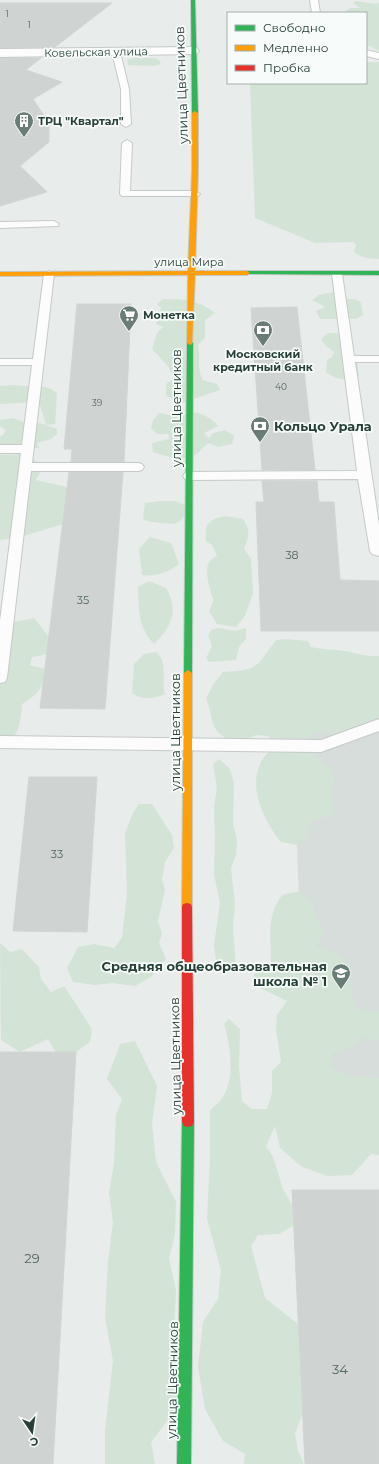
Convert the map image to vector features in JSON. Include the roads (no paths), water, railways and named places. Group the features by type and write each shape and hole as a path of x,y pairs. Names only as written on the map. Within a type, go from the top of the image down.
{"street":[{"name":"улица Цветников","path":"184,1464 189,1050 187,997 190,274 194,240 197,137 192,0"},
{"name":"Ковельская улица","path":"0,53 193,51"},
{"name":"улица Мира","path":"0,274 379,274"}],"lane":[{"path":"314,0 316,12"},
{"path":"116,52 125,89 126,124"},
{"path":"367,54 379,56"},
{"path":"127,144 125,194 195,194"},
{"path":"0,225 54,224"},
{"path":"0,678 49,274"},
{"path":"337,274 364,475 377,551 379,551"},
{"path":"349,359 379,359"},
{"path":"0,362 38,362"},
{"path":"0,449 28,449"},
{"path":"26,467 138,467"},
{"path":"189,476 364,475"},
{"path":"0,742 188,743 322,746 379,725"}],"place":[{"name":"ТРЦ \"Квартал\"","path":"24,138"},
{"name":"Монетка","path":"129,332"},
{"name":"Московский кредитный банк","path":"263,347"},
{"name":"Кольцо Урала","path":"260,443"},
{"name":"Средняя общеобразовательная школа № 1","path":"341,990"}]}
